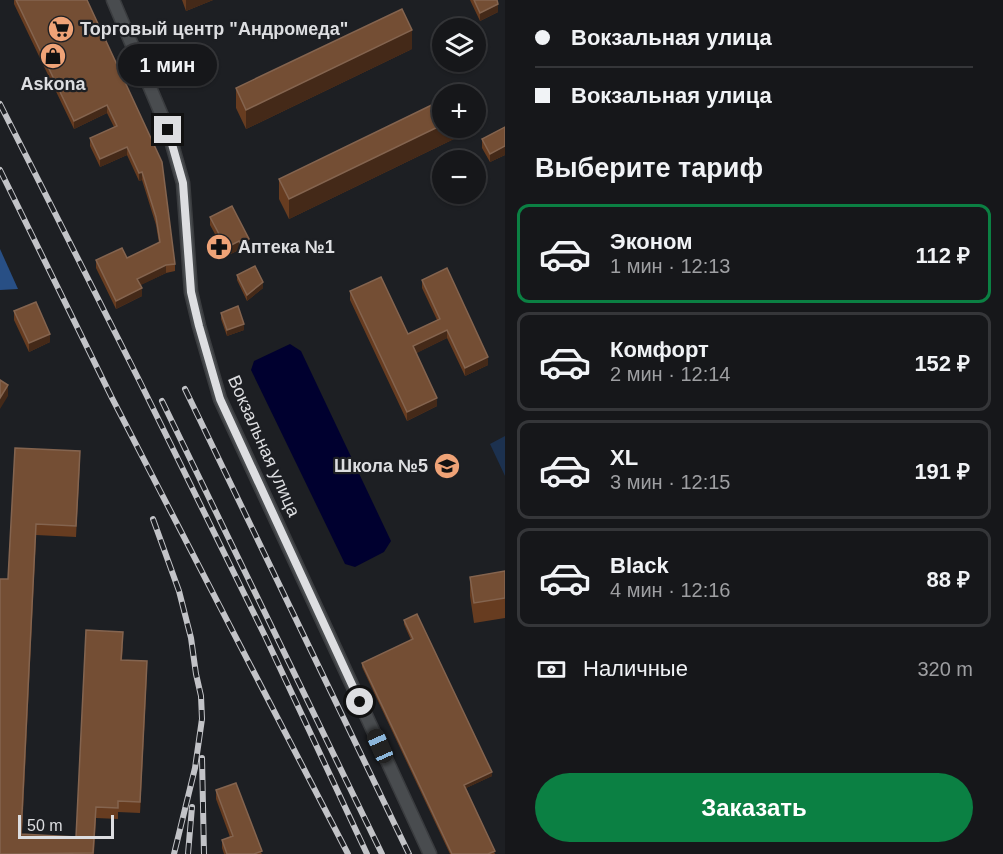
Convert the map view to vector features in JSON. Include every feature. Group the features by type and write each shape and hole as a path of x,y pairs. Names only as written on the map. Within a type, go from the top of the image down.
{"street":[{"name":"Вокзальная улица","path":"113,0 168,130 183,183 191,292 220,399 430,854"}],"shaded area":[{"path":"0,249 18,289 0,290"},
{"path":"290,344 301,351 391,541 384,552 355,567 345,564 251,370 254,361"},
{"path":"505,436 505,476 490,444"}],"building":[{"path":"16,0 87,0 162,162 175,264 166,265 137,279 142,288 116,301 96,260 122,248 127,258 160,242 156,217 142,172 139,173 127,147 100,159 90,138 117,126 107,105 74,121"},
{"path":"474,0 497,0 498,4 480,13"},
{"path":"402,9 412,30 246,110 236,88"},
{"path":"432,105 432,130 289,199 279,179"},
{"path":"505,127 505,146 490,154 482,139"},
{"path":"232,206 249,239 240,243 239,241 218,252 211,239 219,234 210,217"},
{"path":"255,266 263,282 247,295 237,275"},
{"path":"447,268 488,357 465,368 447,330 413,346 437,398 407,412 350,291 381,277 408,334 440,319 422,280"},
{"path":"36,302 50,334 29,343 14,311"},
{"path":"238,306 244,324 227,330 221,313"},
{"path":"0,380 8,385 0,398"},
{"path":"15,448 80,451 76,526 36,524 21,834 76,837 86,630 123,632 121,660 147,661 140,802 118,801 118,808 96,807 93,853 0,854 0,579 8,579"},
{"path":"505,571 505,598 474,603 470,577"},
{"path":"417,614 492,772 464,785 495,851 488,854 452,854 362,663 413,639 404,620"},
{"path":"236,783 262,851 254,854 227,854 222,840 233,836 216,790"}],"railway":[{"path":"0,104 265,636 367,854"},
{"path":"0,170 112,398 348,854"},
{"path":"185,389 409,854"},
{"path":"162,401 382,854"},
{"path":"153,519 179,591 191,638 201,696 202,719 195,768 174,854"},
{"path":"202,758 204,854"},
{"path":"188,854 192,807"}],"place":[{"name":"Торговый центр \"Андромеда\"","path":"61,29"},
{"name":"Askona","path":"53,56"},
{"name":"Аптека №1","path":"219,247"},
{"name":"Школа №5","path":"447,466"}],"route":[{"path":"168,130 183,183 191,292 220,399 360,702"}]}
